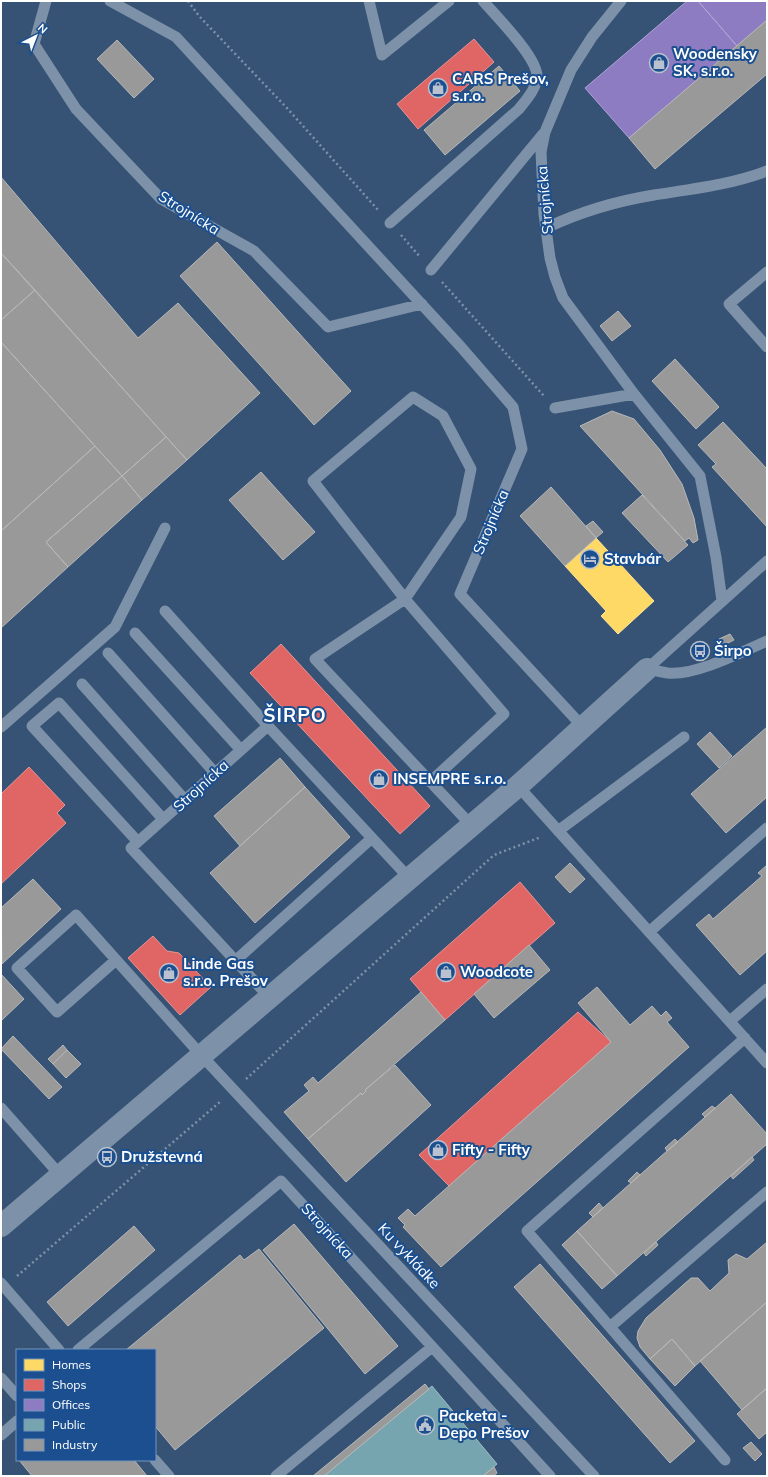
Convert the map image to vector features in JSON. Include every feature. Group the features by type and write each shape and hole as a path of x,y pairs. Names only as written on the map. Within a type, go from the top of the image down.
{"street":[{"path":"1,1226 472,826 647,669"}],"lane":[{"name":"Strojnícka","path":"46,1 34,44 76,109 161,199 254,252 328,327 422,304"},
{"name":"Strojnícka","path":"110,1 176,37 422,304 512,407 522,449 460,594 583,728"},
{"path":"369,1 382,55 449,1"},
{"path":"390,223 519,109 531,95 537,76 529,54 483,1"},
{"name":"Strojnícka","path":"621,1 592,37 570,70 545,132 541,152 544,214 550,258 563,298 634,394 700,476 716,557 722,600"},
{"path":"431,270 545,132"},
{"path":"546,228 586,211 653,196 720,185 767,171"},
{"path":"767,272 729,304 767,347"},
{"path":"555,408 634,394"},
{"path":"430,782 504,714 406,599 313,481 413,397 443,416 471,468 461,517 406,599 316,660 430,782 472,826"},
{"path":"1,727 115,627 165,528"},
{"path":"647,669 722,600 766,566"},
{"path":"165,611 268,726 410,879"},
{"path":"135,633 241,750"},
{"path":"647,669 668,673 684,672 717,662 767,641"},
{"path":"108,653 215,773"},
{"path":"82,684 185,800"},
{"path":"163,819 59,703 32,726 138,842 131,848 270,998"},
{"name":"Strojnícka","path":"138,842 268,726"},
{"path":"558,831 684,737"},
{"path":"518,786 767,1062"},
{"path":"649,932 767,828"},
{"path":"235,961 372,838"},
{"name":"Ku vykládke","path":"116,960 57,1012 17,968 76,915 202,1056 594,1476"},
{"path":"730,1021 767,989"},
{"path":"725,1460 527,1231 745,1038"},
{"path":"1,1108 60,1175"},
{"name":"Strojnícka","path":"79,1349 281,1182 550,1476"},
{"path":"610,1327 767,1192"},
{"path":"3,1285 58,1349"},
{"path":"276,1476 432,1347"},
{"path":"1,1378 16,1395"},
{"path":"1,1435 16,1422"},
{"path":"156,1461 169,1476"}],"path":[{"path":"188,1 199,16 286,107 555,408"},
{"path":"3,1285 234,1090 494,855 558,831"}],"building: Homes":[{"path":"596,538 654,601 618,634 601,616 606,611 565,566"}],"building: Shops":[{"path":"474,39 494,62 418,129 397,104"},
{"path":"281,644 430,806 400,834 250,673"},
{"path":"29,767 65,805 57,813 66,823 1,884 1,794"},
{"path":"520,882 555,923 445,1020 410,979"},
{"name":"Linde Gas s.r.o. Prešov","path":"153,936 167,951 179,953 211,987 180,1015 128,958"},
{"path":"578,1012 611,1042 449,1186 419,1155"}],"building: Offices":[{"path":"687,1 698,1 737,46 629,138 585,88"},
{"path":"698,1 767,1 767,20 737,46"}],"building: Public":[{"name":"Packeta - Depo Prešov","path":"432,1386 497,1464 483,1476 324,1476"}],"building: Industry":[{"path":"767,20 767,74 655,169 629,138"},
{"path":"117,40 154,79 134,98 97,59"},
{"path":"499,66 520,91 445,155 424,130"},
{"path":"1,177 138,338 178,303 260,393 187,460 1,253"},
{"path":"217,242 351,391 314,425 180,276"},
{"path":"1,253 35,290 1,320"},
{"path":"35,290 166,437 122,476 1,342 1,320"},
{"path":"618,311 631,326 612,341 600,326"},
{"path":"1,342 95,446 1,531"},
{"path":"675,359 719,407 696,429 652,381"},
{"path":"612,411 634,419 660,450 682,484 694,518 698,540 693,543 689,538 685,541 580,426"},
{"path":"723,422 767,469 767,527 712,467 716,464 698,445"},
{"path":"166,437 187,460 142,500 122,476"},
{"path":"95,446 122,476 46,542 68,567 1,628 1,531"},
{"path":"261,472 315,532 283,560 229,500"},
{"path":"122,476 142,500 68,567 46,542"},
{"path":"551,487 596,538 565,566 520,516"},
{"path":"642,495 688,545 668,562 622,513"},
{"path":"593,521 603,532 596,538 586,526"},
{"path":"730,634 734,640 722,646 719,639"},
{"path":"767,727 767,797 726,833 691,794"},
{"path":"710,732 732,756 719,768 697,744"},
{"path":"280,758 305,787 240,846 214,816"},
{"path":"305,787 350,837 255,923 210,873"},
{"path":"570,863 585,879 570,893 555,877"},
{"path":"767,865 767,951 740,975 696,925 709,914 713,919 762,876 758,873"},
{"path":"33,879 61,909 2,964 1,908"},
{"path":"529,945 550,970 494,1018 474,994"},
{"path":"1,974 24,999 1,1021"},
{"path":"597,987 630,1025 652,1006 661,1016 666,1011 672,1018 667,1022 689,1047 441,1267 403,1227 405,1225 398,1218 408,1209 415,1216 611,1042 578,1003"},
{"path":"421,992 445,1020 365,1090 366,1091 362,1095 361,1093 308,1139 284,1112 309,1091 304,1085 313,1077 318,1083"},
{"path":"13,1036 62,1087 49,1099 1,1049"},
{"path":"63,1045 67,1050 53,1064 48,1059"},
{"path":"67,1050 81,1064 66,1078 53,1064"},
{"path":"395,1065 431,1105 346,1182 308,1139 361,1093 362,1095 366,1091 365,1090"},
{"path":"731,1094 767,1134 767,1144 617,1276 577,1231"},
{"path":"712,1106 715,1108 705,1117 702,1114"},
{"path":"675,1139 678,1142 667,1151 665,1148"},
{"path":"752,1157 754,1160 733,1179 731,1176"},
{"path":"637,1172 640,1175 631,1183 628,1181"},
{"path":"599,1203 603,1208 593,1217 589,1213"},
{"path":"294,1224 398,1346 365,1374 263,1250"},
{"path":"134,1226 155,1250 68,1326 47,1302"},
{"path":"577,1231 617,1276 602,1289 562,1245"},
{"path":"656,1242 658,1245 646,1256 644,1253"},
{"path":"767,1242 767,1302 695,1366 672,1339 650,1359 640,1347 637,1338 638,1331 646,1318 691,1278 698,1278 710,1291 729,1273 728,1260 736,1254 747,1259"},
{"path":"259,1249 324,1328 175,1450 156,1427 156,1349 127,1349 240,1255 244,1260"},
{"path":"540,1264 695,1441 670,1463 514,1287"},
{"path":"767,1302 767,1388 742,1410 700,1361"},
{"path":"672,1339 695,1366 675,1386 650,1359"},
{"path":"425,1384 429,1389 324,1476 313,1476"},
{"path":"767,1388 767,1432 759,1439 737,1414"},
{"path":"751,1442 762,1454 755,1461 743,1448"},
{"path":"20,1461 135,1461 147,1476 32,1476"},
{"path":"494,1467 497,1473 493,1476 483,1476"}],"place":[{"name":"Woodensky SK, s.r.o.","path":"659,63"},
{"name":"CARS Prešov, s.r.o.","path":"438,88"},
{"name":"Stavbár","path":"590,559"},
{"name":"Širpo","path":"700,651"},
{"name":"INSEMPRE s.r.o.","path":"379,779"},
{"name":"Woodcote","path":"446,972"},
{"name":"Linde Gas s.r.o. Prešov","path":"169,973"},
{"name":"Fifty - Fifty","path":"438,1150"},
{"name":"Družstevná","path":"107,1157"},
{"name":"Packeta - Depo Prešov","path":"425,1425"}],"district":[{"name":"ŠIRPO","path":"295,715"}]}
